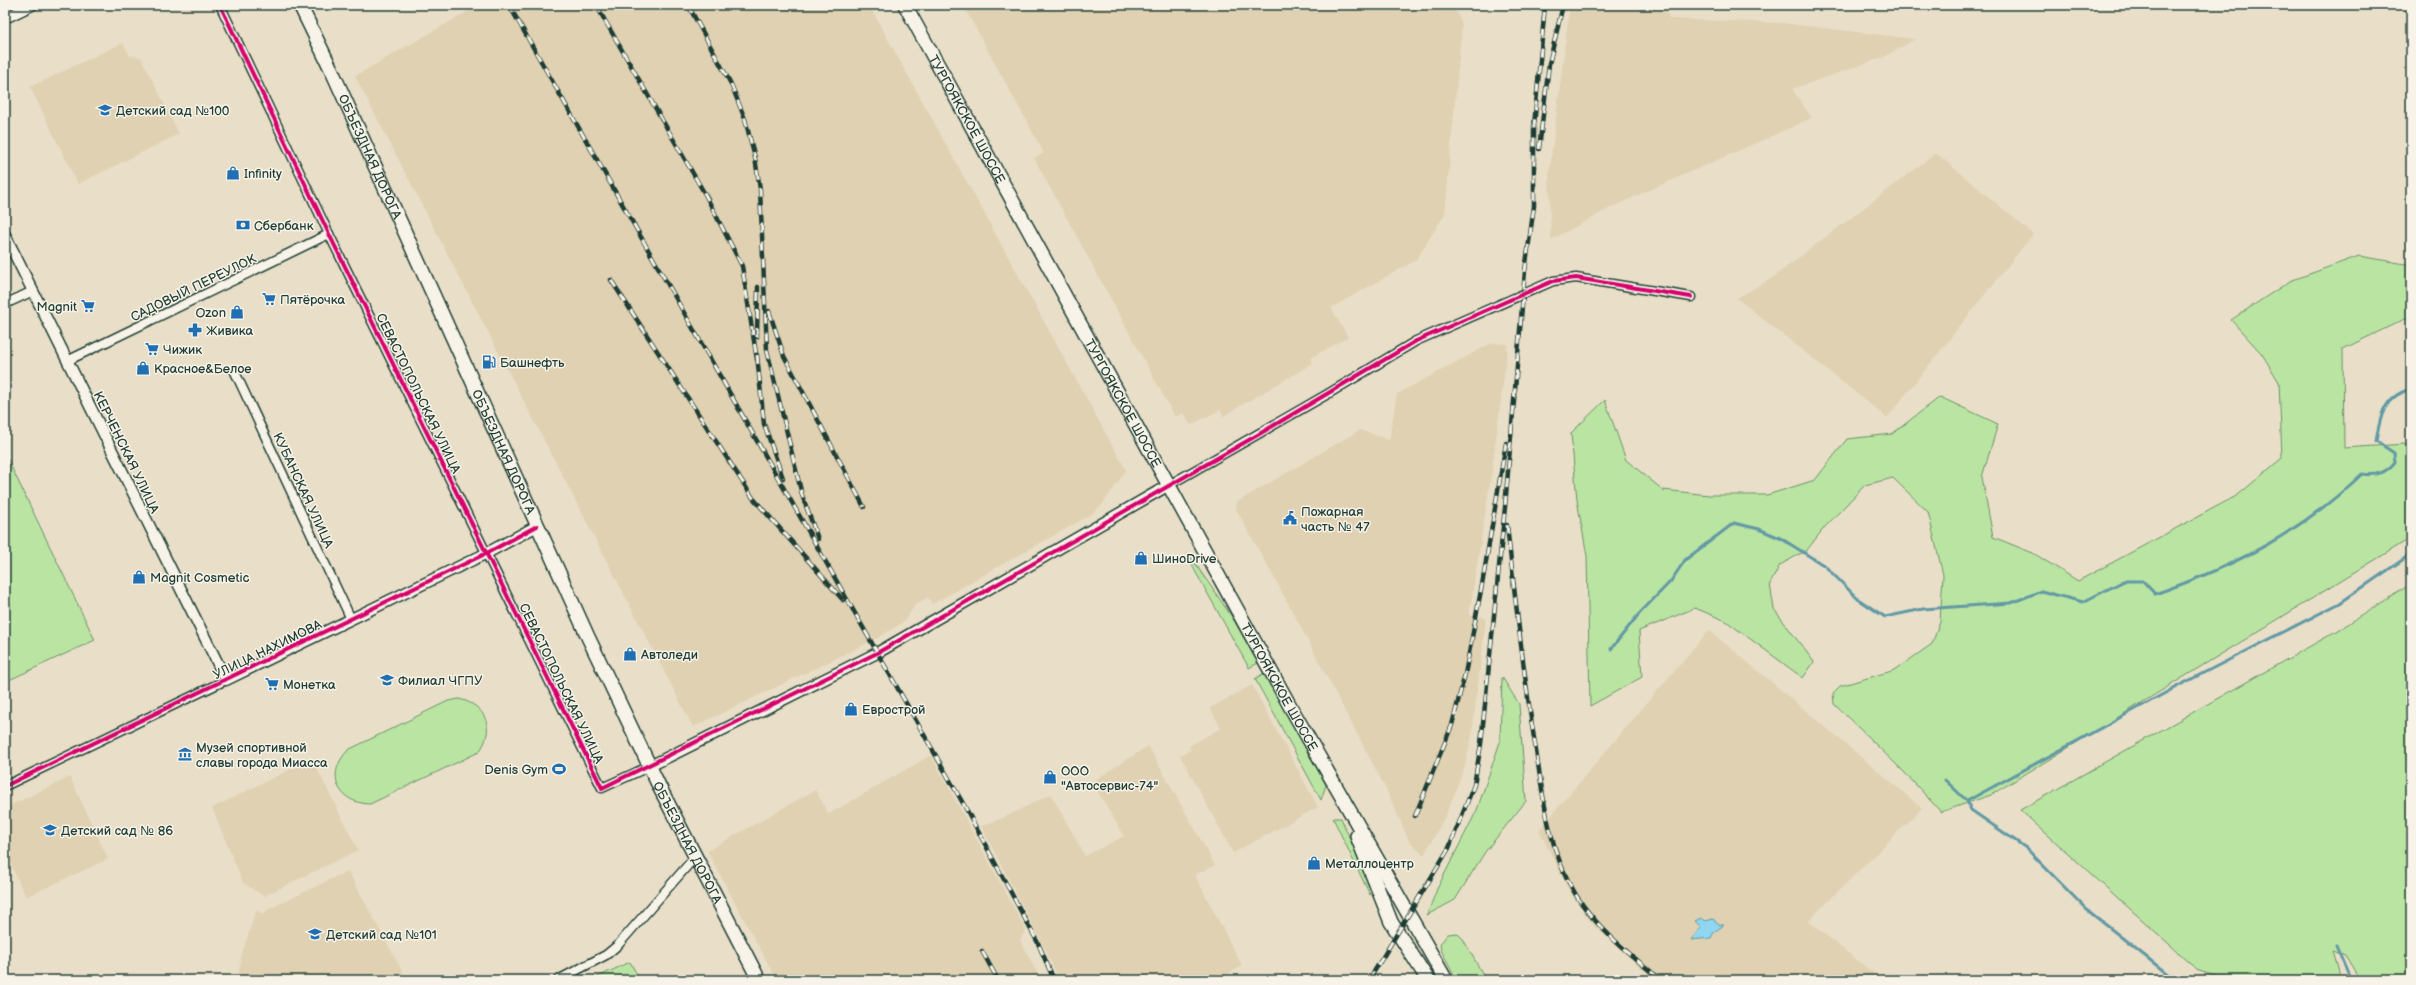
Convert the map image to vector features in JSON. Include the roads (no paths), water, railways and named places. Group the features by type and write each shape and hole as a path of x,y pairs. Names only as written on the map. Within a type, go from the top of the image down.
{"main road":[{"name":"ОБЪЕЗДНАЯ ДОРОГА","path":"300,5 332,72 537,526 650,766 758,980"},
{"name":"ТУРГОЯКСКОЕ ШОССЕ","path":"905,5 1169,485 1446,980"},
{"name":"ТУРГОЯКСКОЕ ШОССЕ","path":"1344,800 1391,922 1428,980"}],"street":[{"path":"5,18 32,5"},
{"name":"СЕВАСТОПОЛЬСКАЯ УЛИЦА","path":"220,5 329,234 602,788 650,766"},
{"name":"САДОВЫЙ ПЕРЕУЛОК","path":"67,361 329,234"},
{"name":"КЕРЧЕНСКАЯ УЛИЦА","path":"5,235 226,680"},
{"path":"650,766 877,653 1313,403 1416,340 1553,281 1576,278 1692,297"},
{"path":"5,304 33,291"},
{"name":"КУБАНСКАЯ УЛИЦА","path":"235,372 351,619"},
{"name":"УЛИЦА НАХИМОВА","path":"5,786 487,554 537,526"},
{"path":"558,980 606,955 618,945 695,857"}],"water":[{"path":"1701,918 1706,921 1713,919 1720,925 1724,925 1714,932 1711,938 1691,940 1701,927 1695,921"}],"waterway":[{"path":"1611,649 1639,614 1671,581 1685,560 1734,523 1759,529 1782,539 1825,566 1858,599 1885,617 1923,609 2011,603 2041,591 2083,602 2124,581 2143,581 2155,594 2212,572 2265,546 2315,514 2362,474 2372,475 2381,473 2388,469 2395,462 2394,453 2376,441 2379,423 2389,402 2402,392 2411,389"},
{"path":"1945,780 1967,801 2180,685 2340,603 2411,554"},
{"path":"1967,801 1971,810 2026,848 2086,909 2175,980"},
{"path":"2336,945 2351,980"}],"railway":[{"path":"509,5 964,805 1038,943 1054,980"},
{"path":"596,5 706,196 742,266 757,360"},
{"path":"688,5 731,84 745,119 755,158 760,189 767,350 802,495 818,539"},
{"path":"1369,980 1449,848 1474,785 1481,744 1505,507 1525,271 1534,206 1534,126 1545,5"},
{"path":"1539,149 1549,64 1563,5"},
{"path":"611,280 753,498 843,600"},
{"path":"757,337 758,287"},
{"path":"769,311 784,356 864,507"},
{"path":"757,355 764,424 783,478"},
{"path":"1415,816 1452,725 1465,674 1506,443"},
{"path":"1507,525 1523,662 1541,783 1548,822 1559,860 1576,895 1594,919 1638,961 1661,980"},
{"path":"982,951 998,980"}],"place":[{"name":"Детский сад №100","path":"105,110"},
{"name":"Infinity","path":"233,173"},
{"name":"Сбербанк","path":"243,225"},
{"name":"Пятёрочка","path":"269,299"},
{"name":"Magnit","path":"88,306"},
{"name":"Ozon","path":"237,312"},
{"name":"Живика","path":"195,330"},
{"name":"Чижик","path":"152,349"},
{"name":"Башнефть","path":"489,362"},
{"name":"Красное&Белое","path":"143,368"},
{"name":"Пожарная часть № 47","path":"1290,518"},
{"name":"ШиноDrive","path":"1141,558"},
{"name":"Magnit Cosmetic","path":"139,577"},
{"name":"Автоледи","path":"630,654"},
{"name":"Филиал ЧГПУ","path":"387,680"},
{"name":"Монетка","path":"272,684"},
{"name":"Еврострой","path":"851,709"},
{"name":"Музей спортивной славы города Миасса","path":"185,754"},
{"name":"Denis Gym","path":"559,769"},
{"name":"ООО \"Автосервис-74\"","path":"1050,777"},
{"name":"Детский сад № 86","path":"50,830"},
{"name":"Металлоцентр","path":"1314,863"},
{"name":"Детский сад №101","path":"315,934"}]}
